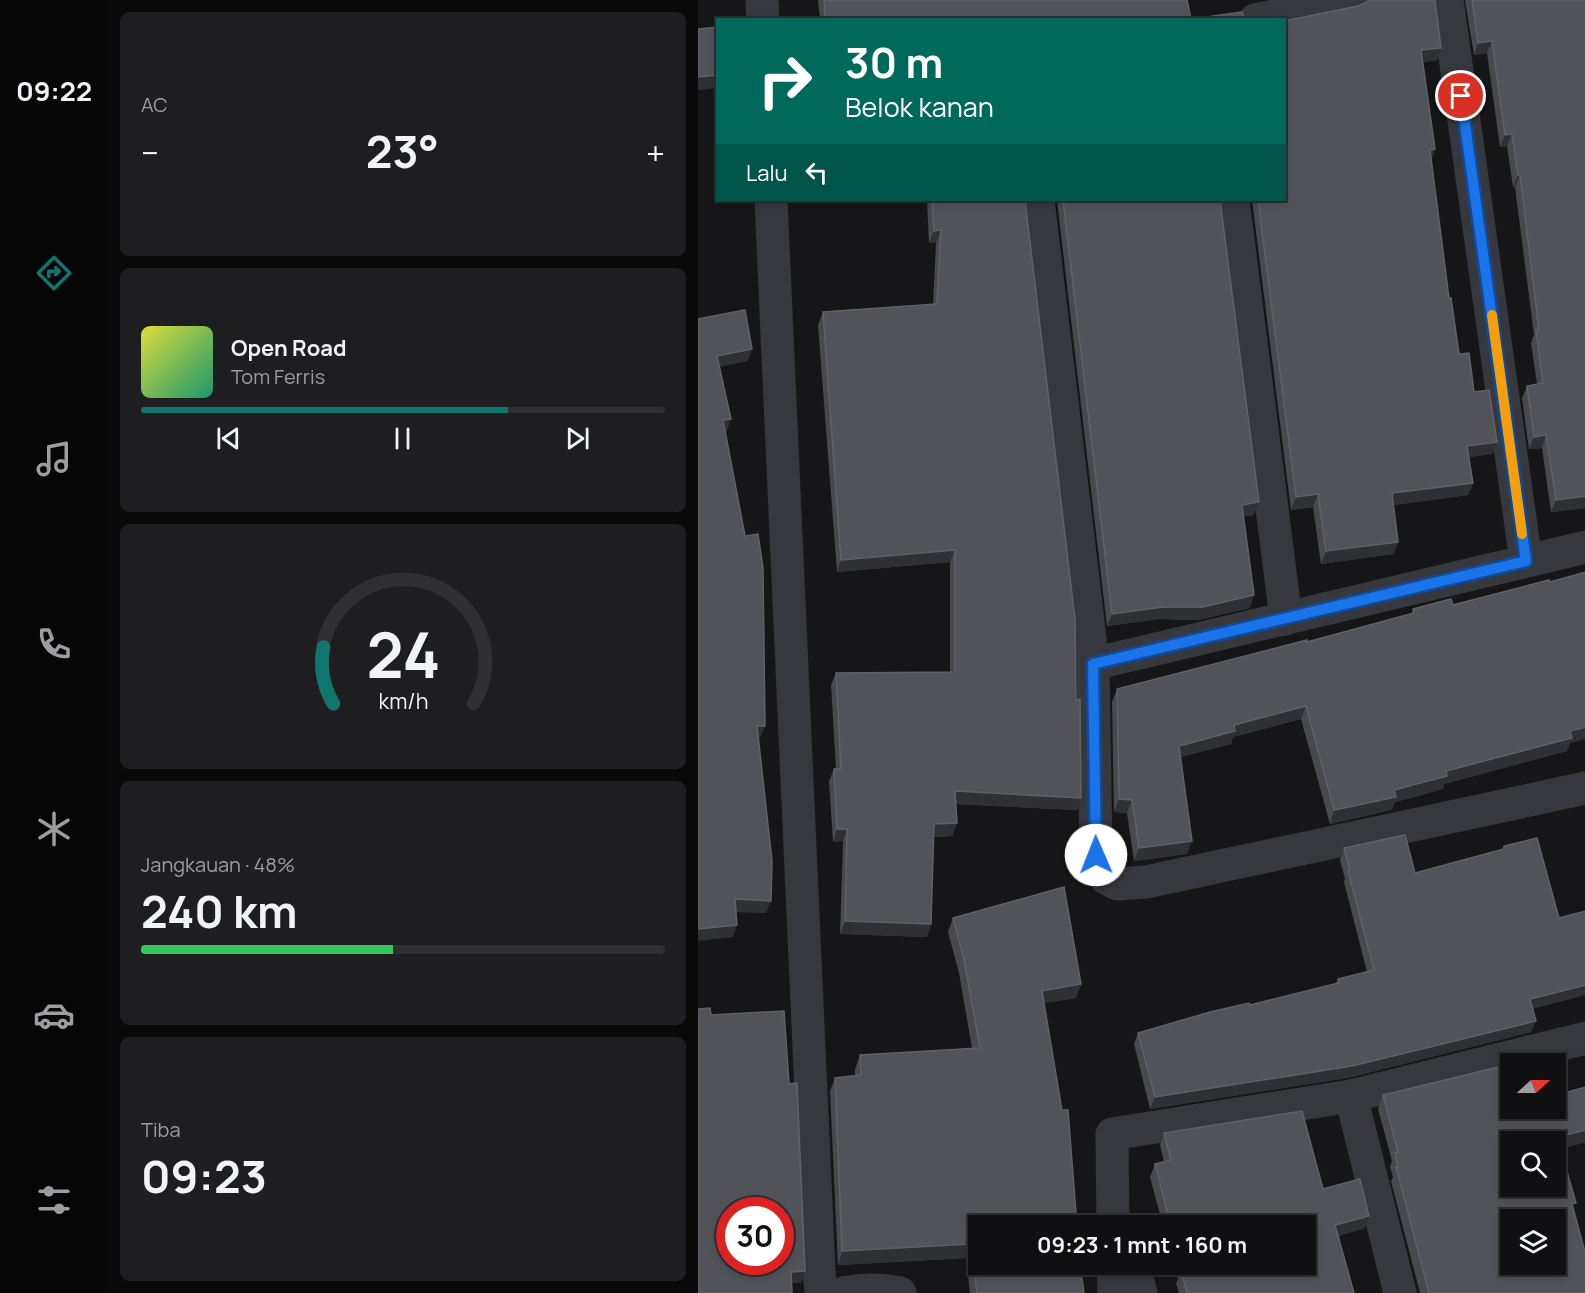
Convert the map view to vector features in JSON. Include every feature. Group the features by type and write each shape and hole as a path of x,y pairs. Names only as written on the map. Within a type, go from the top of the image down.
{"street":[{"path":"762,0 763,18"},
{"path":"1264,18 1350,0"},
{"path":"1447,0 1526,561"},
{"path":"771,201 821,1293"},
{"path":"1038,201 1093,664 1096,855 1106,878 1117,884 1146,882 1586,788"},
{"path":"1233,201 1286,619"},
{"path":"1093,664 1586,547"},
{"path":"1115,1215 1112,1134 1351,1096 1583,1047"},
{"path":"1351,1096 1400,1293"},
{"path":"1113,1275 1114,1293"},
{"path":"1136,1275 1141,1293"},
{"path":"843,1293 860,1290 900,1293"}],"building":[{"path":"824,0 1187,0 1191,18 825,18"},
{"path":"1368,0 1435,0 1441,48 1421,50 1435,149 1430,150 1449,298 1451,298 1459,354 1469,353 1474,392 1489,390 1497,442 1467,446 1473,483 1392,493 1398,542 1326,551 1318,494 1296,497 1258,201 1286,201 1286,21 1358,6"},
{"path":"1472,0 1586,0 1586,496 1556,500 1546,435 1534,437 1527,386 1543,383 1536,330 1539,330 1520,175 1518,175 1512,134 1505,135 1492,41 1478,43"},
{"path":"1242,12 1244,18 1198,18"},
{"path":"716,27 716,75 698,77 698,29"},
{"path":"932,201 1025,201 1075,619 1076,700 1080,699 1081,798 955,791 957,823 934,824 931,924 845,921 847,829 837,829 834,769 841,769 836,673 955,672 955,550 841,560 823,312 937,304 941,230 934,231"},
{"path":"1063,201 1220,201 1259,502 1242,505 1254,595 1203,607 1163,607 1112,614"},
{"path":"745,310 752,349 717,356 731,419 723,420 745,536 758,534 763,568 765,726 757,726 772,861 771,901 735,899 737,925 698,929 698,319"},
{"path":"1586,572 1586,727 1570,731 1572,738 1446,771 1447,776 1394,790 1396,797 1334,810 1306,706 1234,725 1235,731 1179,746 1192,841 1139,848 1132,800 1119,799 1117,689 1307,640 1307,642 1414,613 1413,609 1451,599 1453,605"},
{"path":"1405,835 1415,873 1537,838 1559,918 1586,911 1586,985 1530,999 1536,1021 1352,1066 1155,1097 1138,1033 1210,1012 1249,1003 1250,1005 1339,983 1338,979 1374,970 1344,848"},
{"path":"1064,887 1081,984 1042,991 1062,1110 1068,1110 1076,1215 968,1215 968,1244 842,1251 835,1078 861,1075 860,1055 980,1048 964,959 953,918"},
{"path":"710,1008 711,1015 784,1011 789,1084 797,1083 805,1271 794,1272 794,1197 716,1197 716,1275 791,1275 792,1293 698,1293 698,1009"},
{"path":"1500,1067 1500,1119 1566,1119 1566,1093 1586,1087 1586,1130 1566,1135 1566,1131 1500,1131 1500,1197 1566,1197 1566,1168 1576,1203 1572,1204 1586,1256 1586,1293 1429,1293 1396,1167 1398,1167 1395,1153 1398,1152 1383,1095"},
{"path":"1302,1111 1323,1189 1360,1179 1369,1216 1335,1225 1354,1293 1187,1293 1182,1275 1316,1275 1316,1215 1168,1215 1155,1164 1171,1160 1164,1133"},
{"path":"975,1275 1082,1275 1084,1293 977,1293"}],"slow traffic":[{"path":"1492,315 1522,534"}],"route":[{"path":"1096,855 1093,664 1526,561 1461,96"}]}
